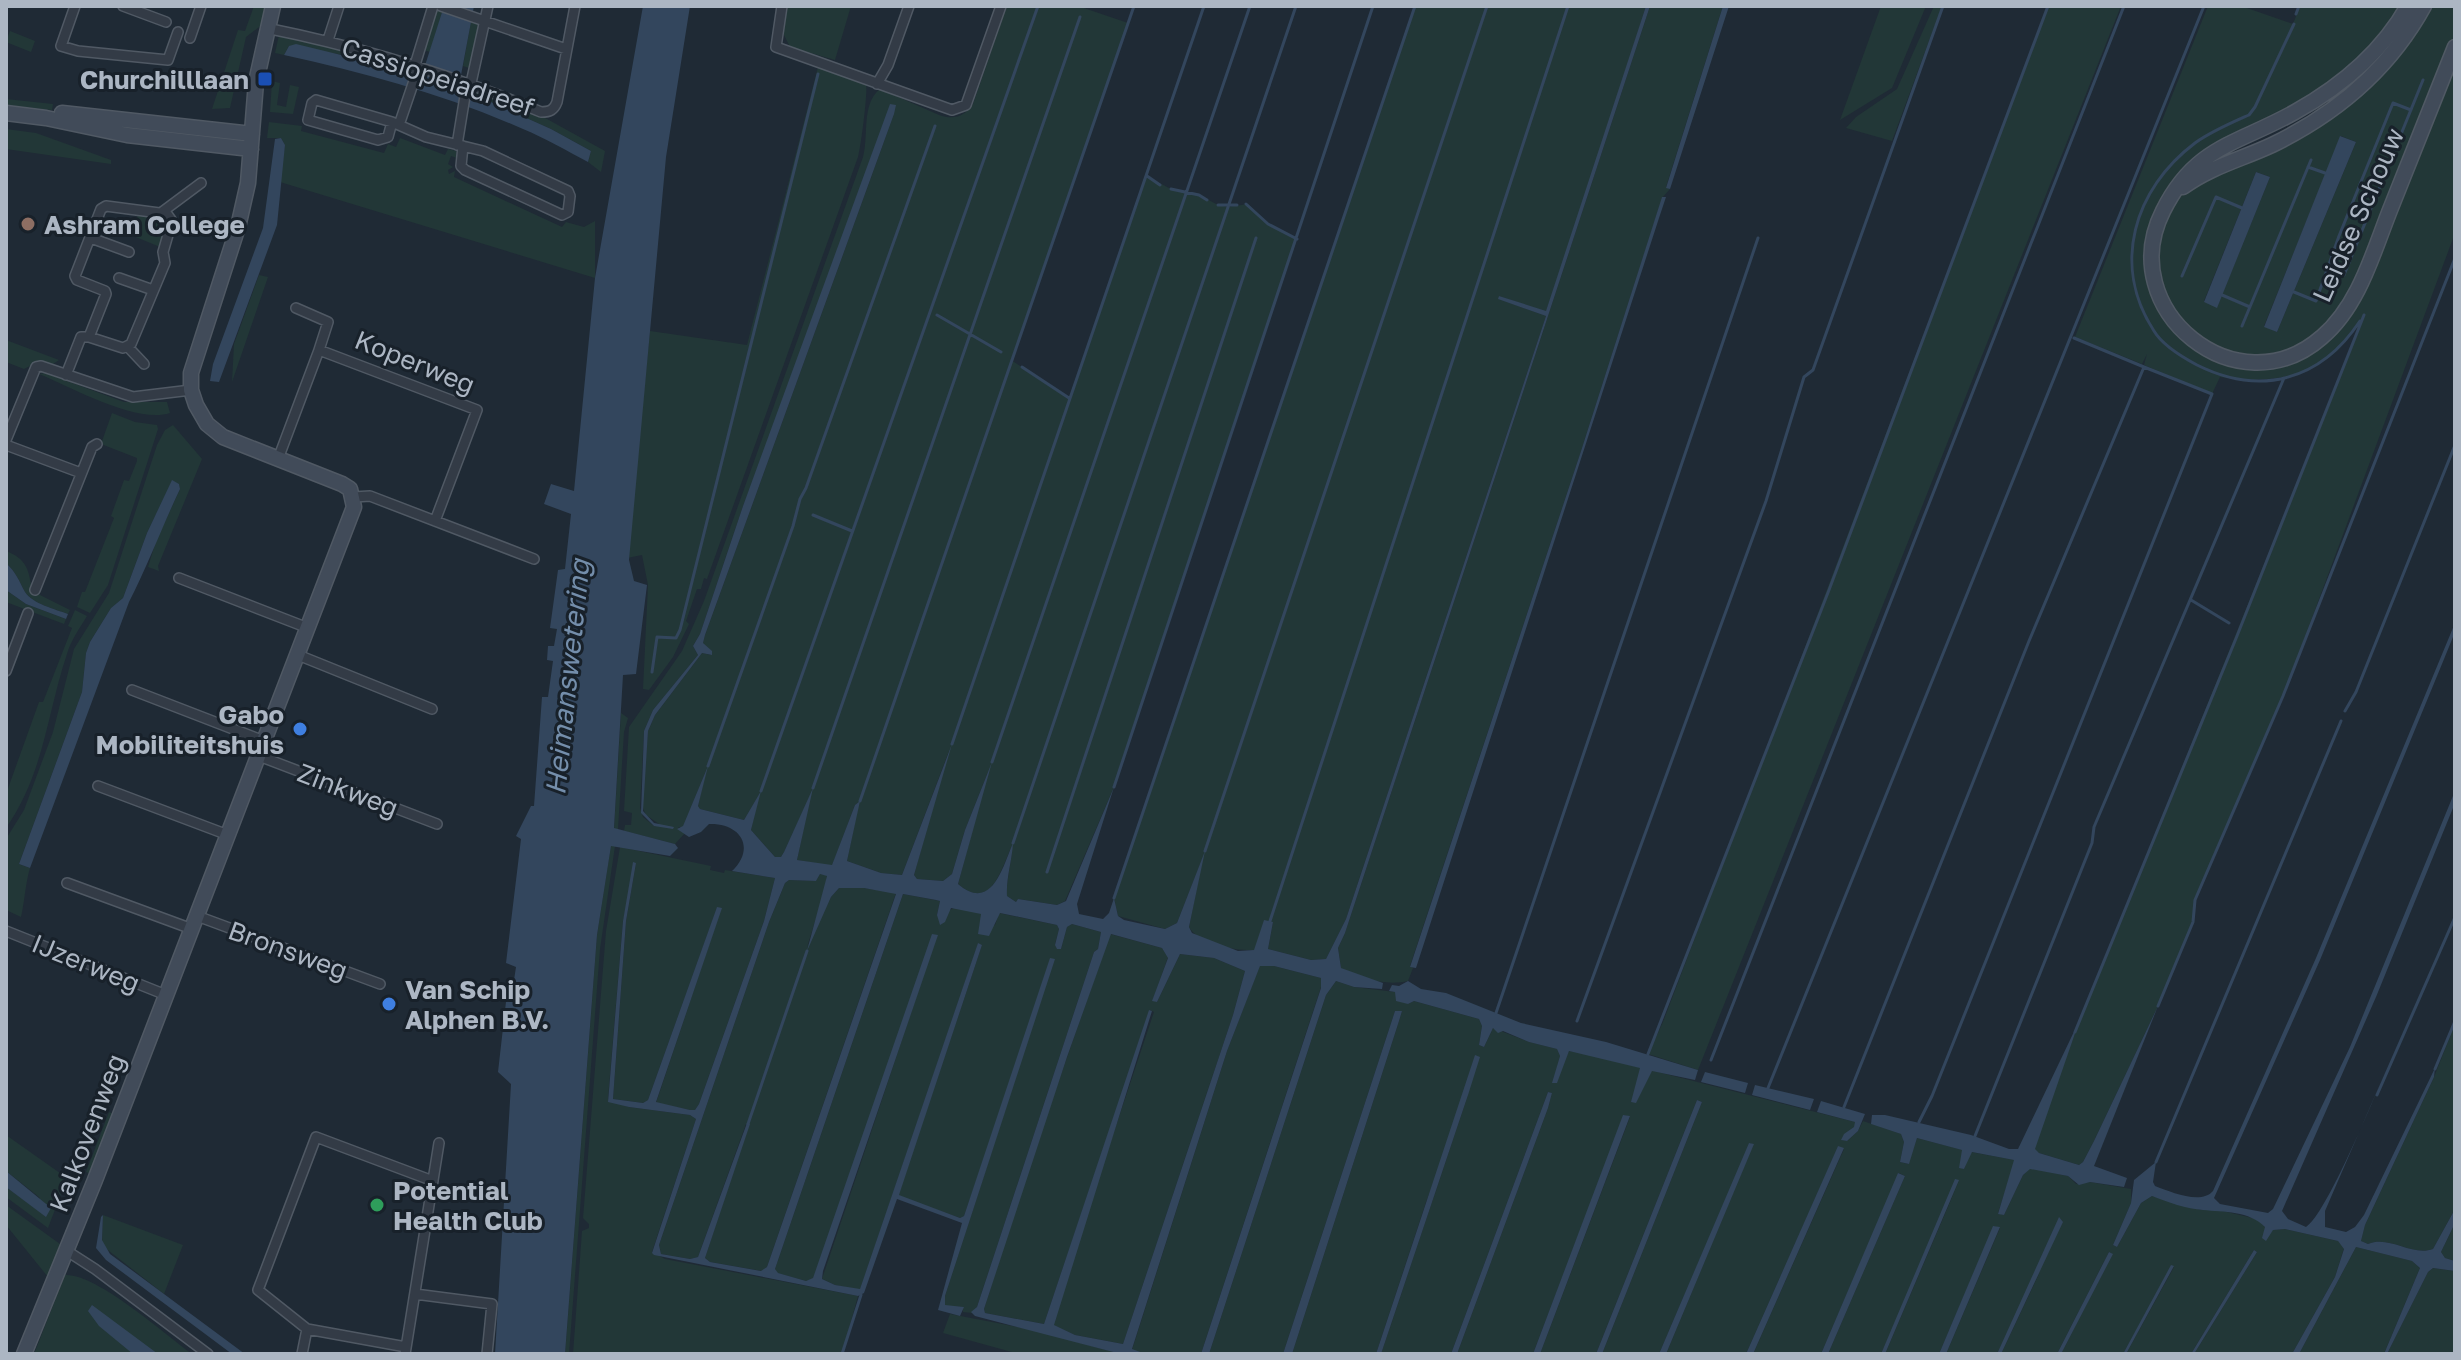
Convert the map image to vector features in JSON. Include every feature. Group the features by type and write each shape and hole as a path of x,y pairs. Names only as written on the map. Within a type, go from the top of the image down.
{"street":[{"path":"75,6 61,46 78,51 168,60 178,32"},
{"path":"123,6 166,22"},
{"path":"190,38 201,6"},
{"path":"273,6 256,82 248,183 238,227 191,373 191,390 196,405 207,424 223,437 342,484 350,489 354,497 370,496 534,559"},
{"path":"328,40 339,6"},
{"path":"433,6 419,68 408,99 395,123 388,137 378,140 308,120 312,103 316,100 395,123 426,137 460,146 483,151 568,191 568,212 562,215 461,166 460,146 460,116 488,6"},
{"path":"441,6 566,49"},
{"name":"Cassiopeiadreef","path":"266,28 328,40 419,68 541,112 549,112 557,102 575,6"},
{"path":"782,6 776,47 952,110 966,105 1001,6"},
{"path":"877,84 888,65 909,6"},
{"name":"Leidse Schouw","path":"2408,6 2383,41 2355,71 2297,111 2213,152 2178,182 2157,226 2152,264 2160,300 2173,321 2196,343 2229,358 2260,362 2277,360 2307,349 2335,324 2359,287 2455,47"},
{"path":"2173,194 2210,170 2274,144 2316,121 2345,100 2393,54 2424,6"},
{"path":"6,107 252,142"},
{"path":"6,113 127,135 252,142"},
{"path":"162,212 201,183"},
{"path":"89,337 106,294 77,280 75,276 101,209 106,206 162,212 171,218 172,226 163,252 165,263 128,347"},
{"path":"91,238 129,252"},
{"path":"119,278 153,290"},
{"name":"Koperweg","path":"278,459 328,322 296,308"},
{"path":"66,375 81,337 128,347 144,364"},
{"name":"Koperweg","path":"319,350 477,410 435,521"},
{"path":"81,473 6,442 36,367 41,366 133,397 191,390"},
{"path":"35,590 92,447 97,444"},
{"name":"Kalkovenweg","path":"24,1354 67,1251 298,655 354,507 354,497"},
{"path":"179,578 308,628"},
{"path":"6,671 28,613"},
{"path":"298,655 432,709"},
{"path":"132,690 262,748"},
{"name":"Zinkweg","path":"262,748 437,824"},
{"path":"98,786 228,835"},
{"path":"67,883 194,922"},
{"name":"Bronsweg","path":"194,922 380,984"},
{"name":"IJzerweg","path":"6,931 166,995"},
{"path":"433,1181 316,1137 258,1290 307,1329 406,1350 415,1294 433,1181 439,1143"},
{"path":"67,1251 208,1354"},
{"path":"415,1294 492,1304 487,1354"},
{"path":"302,1354 307,1329"}],"green space":[{"path":"254,6 268,6 263,24 246,37 230,108 212,109 238,30 245,31"},
{"path":"787,6 851,6 835,60 790,47 782,31"},
{"path":"1007,6 1078,6 1128,23 1011,360 1069,398 1146,176 1171,189 1199,195 1218,205 1248,204 1268,224 1297,239 1114,787 1065,901 1057,905 1018,899 1016,902 1007,896 1012,846 994,884 987,891 970,892 958,884 988,772 952,874 943,881 917,879 914,875 949,751 902,875 881,873 847,861 859,802 855,805 832,866 797,860 811,794 784,852 781,857 775,857 751,830 759,795 744,820 700,809 698,806 706,771 683,827 678,827 685,833 675,844 624,831 625,825 631,825 632,813 624,811 629,727 682,651 704,601 863,157 870,103 880,89 944,116 962,115 973,104","holes":["894,114 703,643 711,655 702,653 655,715 648,731 642,806 646,815 659,824 654,826 643,817 640,808 644,731 653,710 698,655 693,646 700,634 743,506"]},
{"path":"1414,6 1646,6 1546,312 1499,296 1499,299 1546,316 1346,919 1326,959 1311,960 1268,949 1273,922 1264,921 1255,950 1228,948 1201,938 1189,927 1203,857 1177,923 1165,929 1118,916 1114,898"},
{"path":"1650,6 1723,6 1666,187 1670,189 1662,198 1410,966 1413,968 1408,981 1391,983 1365,978 1341,968 1338,948"},
{"path":"1881,6 1926,6 1892,88 1840,120"},
{"path":"1934,6 1942,6 1892,141 1846,128 1856,117 1897,89"},
{"path":"2048,6 2121,6 1698,1070 1648,1054 1663,1022"},
{"path":"2208,6 2241,6 2293,24 2300,6 2400,6 2368,50 2337,80 2226,142 2159,209 2151,227 2147,251 2148,275 2166,320 2181,338 2200,353 2222,363 2247,367 2288,361 2326,342 2455,62 2455,233 2283,696 2195,900 2193,922 2158,1006 2094,1141 2079,1165 2039,1153 2035,1150 2035,1144 2080,1019 2365,315 2335,353 2306,371 2273,379 2220,377 2212,394 2144,365 2147,354 2142,364 2075,337"},
{"path":"2431,6 2455,6 2455,34 2347,298 2325,326 2290,350 2253,356 2219,347 2189,326 2168,296 2159,260 2165,223 2190,186 2336,114 2389,65","holes":["2341,136 2356,142 2277,332 2264,326","2256,172 2270,177 2217,307 2204,301"]},
{"path":"436,8 443,10 430,52 424,50"},
{"path":"471,21 480,24 472,69 463,66"},
{"path":"10,31 35,41 31,52 6,42"},
{"path":"279,35 323,43 408,66 407,71 344,55 289,46 284,55 275,53"},
{"path":"818,67 866,84 858,157 707,579 704,578 701,589 697,589 686,621 689,624 673,657 649,690 643,689 648,585 642,555 627,558 650,331 747,345"},
{"path":"272,81 280,83 277,105 286,107 290,85 299,87 293,114 270,112"},
{"path":"477,91 547,119 605,151 601,172 588,162 591,151 551,129 473,94"},
{"path":"6,99 53,104 52,110 6,105"},
{"path":"269,122 302,126 301,131 384,153 388,144 396,147 400,138 445,155 448,149 456,151 457,158 451,156 448,164 453,167 448,170 449,174 455,171 454,177 562,227 566,222 584,227 595,221 595,278 280,182 285,145 281,138 267,138"},
{"path":"6,129 36,133 111,160 111,164 6,149"},
{"path":"138,214 165,217 168,222 160,247 131,235"},
{"path":"259,275 268,277 232,382 234,344"},
{"path":"6,340 59,360 50,366 36,363 24,369 6,362"},
{"path":"45,373 124,402 167,402 170,413 156,415 122,409 39,374"},
{"path":"112,413 135,422 157,425 158,429 108,585 90,613 77,607 114,518 111,516 124,480 129,481 137,461 137,458 101,444"},
{"path":"173,425 202,459 158,566 159,571 148,567 156,541 180,489 179,484 172,481 147,533 123,598 111,608 90,642 82,692 19,864 30,868 21,917 6,910 6,839 24,810 53,732 74,649 109,593 157,445 165,430"},
{"path":"6,551 26,566 32,591 70,610 68,614 33,600 25,592 6,563"},
{"path":"6,590 26,604 66,619 64,624 6,602"},
{"path":"75,610 87,616 69,649 29,786 6,828 6,794 39,702 43,702 72,628 68,626"},
{"path":"621,713 628,718 624,732 618,829 614,829"},
{"path":"611,845 615,846 600,949 569,1354 565,1354 597,935"},
{"path":"620,847 711,866 710,870 724,873 725,870 775,878 764,921 699,1104 695,1110 690,1110 656,1103 721,909 717,908 648,1100 643,1103 613,1099 626,921 636,863 623,921 608,1099 629,1107 690,1115 696,1119 652,1252 665,1259 858,1296 842,1354 573,1354 582,1231 589,1228 583,1218 606,931"},
{"path":"820,874 827,875 825,890 807,947 831,897 839,888 896,893 767,1267 762,1271 710,1262 705,1258 749,1124 746,1124 698,1257 690,1259 661,1254 659,1245 785,883 789,880 816,881"},
{"path":"903,894 940,901 937,915 957,907 982,914 979,929 995,925 999,913 1057,925 1059,929 1055,944 1061,949 1067,927 1072,924 1101,932 1098,949 1094,952 977,1307 972,1313 963,1312 963,1307 945,1306 945,1296 1054,959 964,1216 960,1218 898,1196 982,945 978,944 860,1290 822,1279 937,935 813,1279 806,1281 777,1273 775,1269"},
{"path":"1110,934 1162,948 1168,957 1153,1000 1157,1002 1180,954 1214,958 1245,971 1123,1344 1075,1335 1053,1325 1074,1252 1154,1012 1150,1010 1044,1324 985,1313 984,1309 1033,1155"},
{"path":"1260,965 1321,978 1321,987 1201,1354 1147,1354 1132,1350 1227,1051"},
{"path":"1336,981 1354,987 1395,992 1408,1004 1414,1001 1479,1019 1482,1026 1479,1045 1484,1047 1493,1028 1557,1049 1560,1056 1553,1083 1569,1051 1855,1122 1855,1127 1842,1140 1847,1141 1863,1121 1901,1134 1904,1142 1900,1162 1908,1164 1917,1138 1963,1150 1960,1167 1964,1169 1971,1152 2015,1160 1998,1213 2004,1215 2023,1175 2030,1168 2068,1176 2076,1184 2090,1182 2131,1189 2131,1203 2113,1245 2117,1247 2141,1203 2152,1196 2201,1210 2214,1209 2257,1219 2273,1230 2285,1229 2338,1241 2344,1248 2335,1277 2292,1354 2194,1354 2257,1252 2254,1250 2191,1354 2126,1354 2172,1266 2123,1354 2061,1354 2112,1254 2109,1252 2057,1354 2001,1354 2040,1272 1997,1354 1946,1354 2000,1228 1994,1226 1939,1354 1885,1354 1959,1181 1881,1354 1828,1354 1905,1176 1899,1173 1821,1354 1753,1354 1844,1149 1838,1147 1746,1354 1666,1354 1753,1145 1750,1143 1659,1354 1602,1354 1702,1102 1697,1100 1596,1354 1540,1354 1630,1117 1624,1115 1533,1354 1457,1354 1548,1108 1552,1093 1548,1092 1451,1354 1381,1354 1468,1095 1426,1202 1376,1354 1292,1354 1402,1011 1395,1011 1283,1354 1209,1354 1326,995"},
{"path":"2455,1024 2455,1209 2433,1249 2417,1250 2384,1242 2368,1244 2361,1241 2365,1225 2434,1077"},
{"path":"109,1112 114,1114 91,1174 86,1172"},
{"path":"6,1135 67,1178 48,1228 6,1197 6,1187 46,1216 39,1197 6,1171"},
{"path":"6,1205 60,1244 48,1277 6,1225"},
{"path":"103,1215 183,1245 164,1294 104,1247"},
{"path":"2455,1223 2455,1261 2445,1258 2441,1252"},
{"path":"2356,1247 2412,1261 2420,1268 2384,1354 2299,1354"},
{"path":"2433,1268 2455,1271 2455,1354 2387,1354 2428,1272"},
{"path":"65,1275 78,1277 112,1294 192,1354 34,1354"},
{"path":"950,1314 1034,1330 1121,1354 1019,1354 943,1333"}],"water":[{"path":"444,6 474,6 458,91 469,96 473,94 551,129 591,151 588,162 531,133 435,95 284,55 289,46 296,44 407,71 421,78"},
{"name":"Heimanswetering","path":"643,6 690,6 666,157 629,560 634,581 647,585 636,674 623,675 614,828 675,844 678,848 670,856 611,846 597,935 565,1354 495,1354 511,1084 498,1072 507,993 512,993 516,967 506,963 521,839 516,836 531,806 534,806 542,697 548,697 553,661 547,660 548,646 554,646 557,629 550,628 558,570 565,569 571,514 544,504 551,484 574,491 595,278"},
{"path":"1646,6 1650,6 1338,948 1341,968 1383,983 1382,989 1354,987 1336,981 1326,995 1209,1354 1201,1354 1321,988 1321,978 1274,966 1260,966 1227,1051 1132,1349 1146,1354 1121,1354 975,1316 971,1312 977,1307 1094,952 1098,949 1101,932 1072,924 1067,927 1061,949 1057,949 1057,925 1000,913 989,936 978,934 981,914 951,908 945,922 940,925 937,915 940,901 903,894 775,1269 778,1273 806,1281 813,1278 932,934 938,935 823,1271 822,1279 835,1285 860,1289 978,943 982,945 899,1195 960,1218 964,1216 1050,958 1055,959 945,1296 945,1305 964,1307 960,1316 938,1310 962,1223 897,1199 864,1293 858,1296 654,1255 652,1253 696,1119 690,1115 608,1102 623,921 633,862 636,863 626,921 613,1099 643,1103 648,1100 717,907 722,908 656,1102 690,1110 695,1110 699,1104 764,921 775,878 732,871 743,854 744,846 737,832 729,828 709,824 689,837 677,829 683,826 708,766 698,806 700,809 744,820 761,791 751,830 775,857 781,857 784,852 813,788 797,860 832,865 855,805 860,801 847,861 881,873 902,875 952,744 914,875 917,879 943,881 952,874 965,830 992,762 958,884 970,892 988,890 1000,874 1013,843 1007,896 1016,902 1018,899 1057,905 1066,901 1114,787 1077,904 1079,914 1103,919 1109,913 1114,898 1118,916 1124,920 1165,929 1177,923 1205,851 1189,927 1192,933 1238,951 1254,950 1264,920 1273,922 1268,949 1311,960 1326,959 1346,919 1546,316 1498,299 1499,296 1546,311","holes":["820,874 827,876 807,951 831,897 839,888 864,888 896,894 767,1267 761,1271 710,1262 705,1258 750,1124 747,1123 698,1257 690,1259 661,1254 659,1245 785,883 789,880 816,881","1111,934 1162,948 1168,958 1152,1001 1157,1002 1180,954 1214,958 1245,971 1123,1344 1075,1335 1054,1325 1152,1011 1149,1010 1044,1324 985,1313 984,1309"]},
{"path":"1723,6 1729,6 1670,189 1666,188"},
{"path":"890,104 896,105 894,114 705,635 703,643 712,655 702,653 655,715 648,731 643,811 654,823 674,827 654,826 641,813 644,731 653,710 698,655 693,646 700,634 743,506"},
{"path":"2340,136 2356,142 2277,332 2264,327"},
{"path":"281,138 285,145 277,225 219,382 210,381 213,364 263,228 275,139"},
{"path":"2256,172 2270,177 2217,308 2204,302"},
{"path":"1662,197 1666,197 1416,968 1410,967 1582,448"},
{"path":"172,480 179,484 180,489 129,602 30,868 19,864 82,692 90,642 111,608 123,598 147,533"},
{"path":"6,563 33,600 68,614 66,619 26,604 6,590"},
{"path":"2455,623 2455,632 2320,960 2214,1198 2220,1204 2268,1213 2273,1209 2350,1047 2455,791 2455,803 2376,997 2282,1211 2288,1219 2306,1227 2315,1218 2358,1135 2325,1211 2325,1227 2346,1232 2355,1227 2364,1215 2435,1068 2434,1077 2365,1225 2361,1241 2368,1244 2384,1242 2425,1251 2433,1249 2455,1209 2455,1223 2441,1252 2445,1258 2455,1261 2455,1271 2433,1268 2428,1272 2387,1354 2384,1354 2420,1268 2412,1261 2356,1247 2299,1354 2292,1354 2335,1277 2344,1249 2338,1241 2285,1229 2273,1230 2266,1241 2262,1238 2265,1227 2252,1218 2190,1208 2152,1196 2141,1203 2117,1247 2113,1245 2131,1203 2134,1180 2156,1162 2155,1186 2194,1197 2213,1191 2316,958"},
{"path":"1408,981 1421,989 1446,993 1521,1023 1606,1042 1698,1070 1695,1080 1652,1071 1636,1103 1631,1102 1640,1068 1569,1051 1557,1083 1552,1083 1560,1056 1557,1049 1503,1031 1498,1033 1493,1028 1484,1047 1479,1045 1482,1026 1479,1019 1414,1001 1408,1004 1396,1001 1395,992 1389,991 1392,985 1399,986"},
{"path":"2158,1006 2094,1166 2127,1178 2124,1187 2090,1182 2079,1185 2068,1176 2030,1169 2023,1175 2004,1215 1998,1214 2014,1160 1972,1152 1964,1169 1959,1168 1962,1150 1917,1138 1909,1164 1900,1162 1904,1142 1901,1134 1871,1124 1872,1115 1885,1115 2018,1149 2080,1019 2035,1149 2079,1165 2094,1141"},
{"path":"1395,1011 1402,1011 1292,1354 1283,1354"},
{"path":"1475,1055 1480,1057 1468,1095 1381,1354 1376,1354"},
{"path":"1705,1072 1748,1083 1745,1093 1701,1082"},
{"path":"1755,1085 1814,1099 1810,1110 1752,1095"},
{"path":"1548,1092 1552,1093 1548,1108 1457,1354 1451,1354"},
{"path":"1697,1100 1702,1102 1602,1354 1596,1354"},
{"path":"1821,1101 1865,1114 1858,1131 1847,1141 1841,1140 1855,1122 1817,1112"},
{"path":"1623,1115 1630,1116 1540,1354 1533,1354"},
{"path":"1749,1143 1754,1144 1666,1354 1659,1354"},
{"path":"1838,1146 1844,1148 1753,1354 1746,1354"},
{"path":"6,1171 51,1208 46,1217 6,1187"},
{"path":"1898,1173 1905,1176 1828,1354 1821,1354"},
{"path":"1955,1179 1959,1180 1885,1354 1881,1354"},
{"path":"103,1215 102,1240 110,1254 245,1354 232,1354 106,1260 96,1248"},
{"path":"2059,1217 2063,1222 2001,1354 1997,1354"},
{"path":"1993,1226 2000,1227 1946,1354 1939,1354"},
{"path":"2254,1250 2257,1252 2194,1354 2191,1354"},
{"path":"2109,1252 2113,1254 2061,1354 2057,1354"},
{"path":"2171,1265 2174,1266 2126,1354 2123,1354"},
{"path":"92,1305 158,1354 133,1354 99,1326 88,1311"}],"waterway":[{"path":"761,791 1038,6"},
{"path":"860,801 1134,6"},
{"path":"952,744 1204,6"},
{"path":"992,762 1250,6"},
{"path":"1013,843 1296,6"},
{"path":"1114,787 1373,6"},
{"path":"1114,898 1415,6"},
{"path":"1205,851 1487,6"},
{"path":"1270,921 1568,6"},
{"path":"1577,1021 1766,501 1804,377 1813,370 1943,6"},
{"path":"1648,1054 1829,590 2048,6"},
{"path":"1711,1060 2124,6"},
{"path":"1768,1088 2204,6"},
{"path":"2296,14 2299,6"},
{"path":"813,788 1080,17"},
{"path":"2294,24 2249,115 2195,143 2157,182 2144,205 2136,230 2132,255 2134,280 2141,306 2154,331 2168,346 2197,365 2244,380 2266,381 2308,369 2327,357 2360,321"},
{"path":"652,672 657,637 676,638 680,630 818,74"},
{"path":"2344,275 2423,80"},
{"path":"2294,292 2316,301 2393,103 2411,110"},
{"path":"708,766 800,499 935,126"},
{"path":"2242,326 2311,160"},
{"path":"2308,167 2325,173"},
{"path":"1147,176 1160,185"},
{"path":"1171,189 1199,195 1207,200"},
{"path":"2182,276 2216,197 2242,208"},
{"path":"1246,204 1268,224 1297,239"},
{"path":"1218,205 1237,205"},
{"path":"1047,872 1256,238"},
{"path":"1496,1013 1758,238"},
{"path":"2158,1006 2193,922 2195,900 2283,696 2455,258"},
{"path":"2222,295 2250,307"},
{"path":"937,315 1001,352"},
{"path":"2075,1032 2364,315"},
{"path":"2074,338 2144,367"},
{"path":"1022,367 1069,398"},
{"path":"1844,1107 2029,641 2144,367 2212,394 1919,1122"},
{"path":"1975,1136 2092,843 2094,827 2284,378"},
{"path":"2345,711 2356,692 2455,445"},
{"path":"813,515 852,531"},
{"path":"2191,600 2229,623"},
{"path":"2156,1162 2341,721"},
{"path":"2377,1095 2455,917"},
{"path":"748,1124 807,951"},
{"path":"2435,1069 2455,1021"},
{"path":"842,1354 861,1295"}],"place":[{"name":"Churchilllaan","path":"265,79"},
{"name":"Ashram College","path":"28,224"},
{"name":"Gabo Mobiliteitshuis","path":"300,729"},
{"name":"Van Schip Alphen B.V.","path":"389,1004"},
{"name":"Potential Health Club","path":"377,1205"}]}
